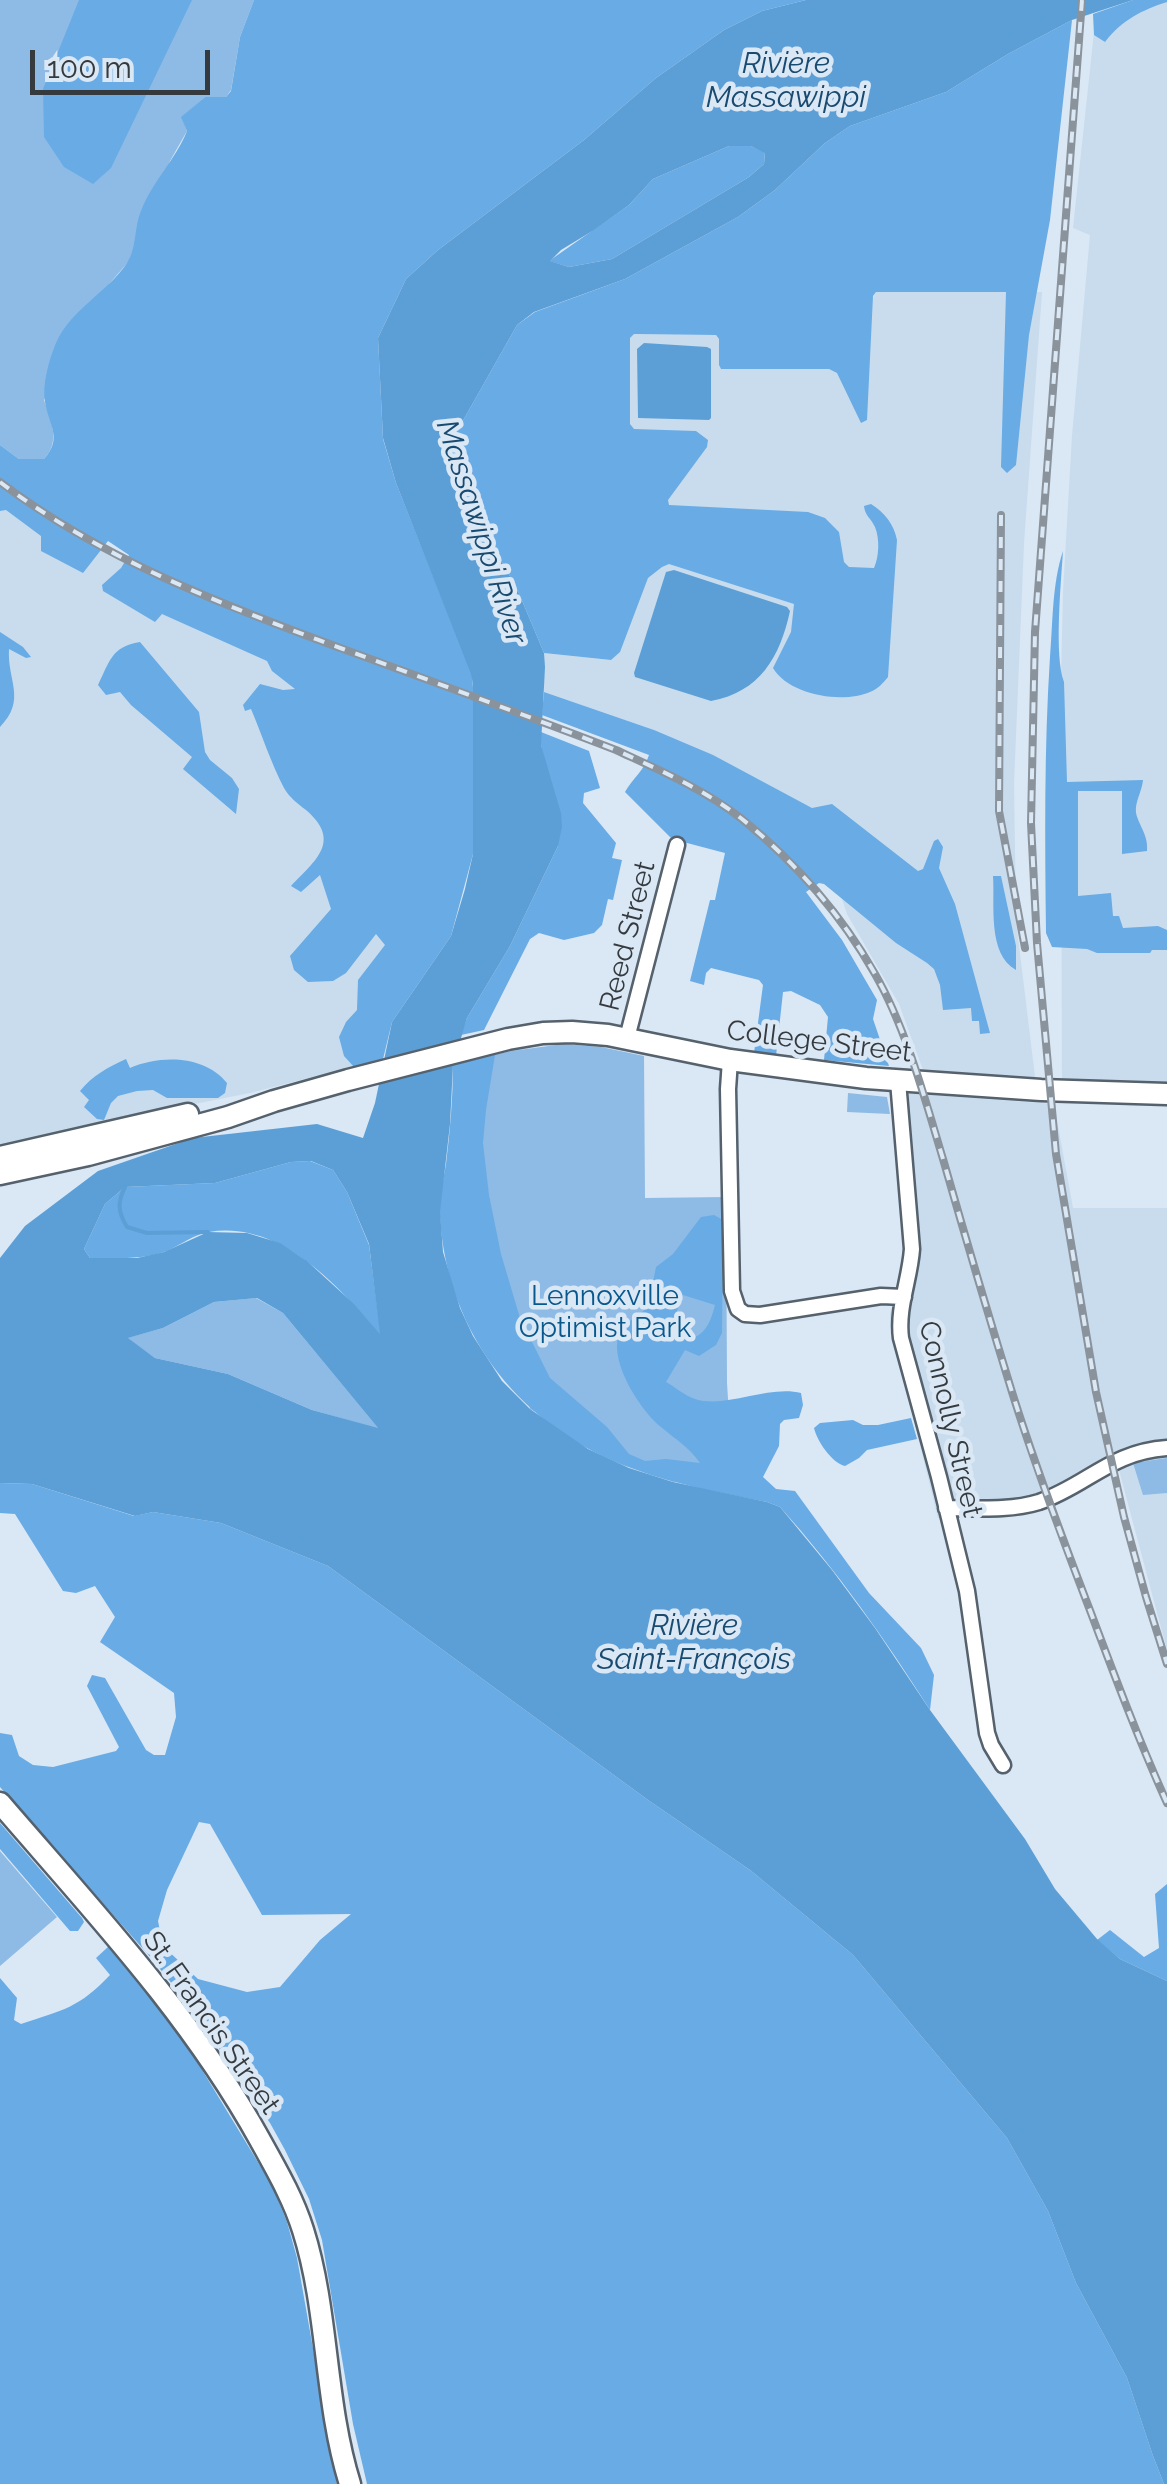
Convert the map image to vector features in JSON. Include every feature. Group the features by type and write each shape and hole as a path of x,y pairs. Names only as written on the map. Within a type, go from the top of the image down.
{"main road":[{"name":"College Street","path":"274,1100 469,1049 543,1033 588,1032 813,1072 1049,1090 1167,1094"},
{"path":"0,1157 227,1105 274,1100"},
{"path":"0,1174 228,1118 274,1100"},
{"name":"St. Francis Street","path":"0,1803 166,1997 242,2108 275,2166 313,2264 336,2436 350,2484"}],"street":[{"name":"Reed Street","path":"626,1038 677,845"},
{"path":"730,1060 732,1291 738,1310 760,1315 904,1296"},
{"name":"Connolly Street","path":"898,1080 912,1250 900,1315 901,1338 971,1612 987,1732 1003,1765"},
{"path":"946,1508 1030,1504 1132,1453 1167,1448"}],"shaded area":[{"path":"79,0 192,0 111,168 93,184 64,167 44,137 43,89"},
{"path":"254,0 806,0 762,11 724,30 656,78 584,140 438,250 406,279 378,338 383,439 396,483 472,674 473,854 451,936 392,1022 383,1059 354,1067 344,1056 339,1037 357,1010 358,980 385,945 376,934 346,973 333,981 308,982 294,970 290,956 331,909 320,875 301,892 291,886 316,859 324,841 317,821 286,791 251,709 245,711 243,705 260,684 295,689 272,671 267,661 162,614 155,622 103,591 102,585 129,555 108,541 83,573 41,551 41,536 6,510 0,511 0,445 19,459 44,459 50,452 54,438 44,388 56,343 71,320 127,263 146,200 187,131 181,117 205,97 226,97 231,91 240,37"},
{"path":"1133,0 1167,2 1133,17 1105,42 1094,35 1093,14"},
{"path":"1167,0 1167,1098 1062,1097 1063,592 1090,235 1073,228 1095,23"},
{"path":"1072,20 1050,220 1029,335 1016,465 1007,473 1001,467 1006,292 876,292 867,420 861,423 837,373 829,369 721,369 716,335 634,334 630,338 630,424 634,429 696,431 708,440 707,447 668,500 669,505 808,512 825,518 839,532 844,562 849,567 874,568 877,559 877,532 864,506 871,504 888,519 897,540 888,677 873,691 858,696 817,695 791,685 773,668 791,632 794,604 669,564 648,578 620,652 611,660 544,653 518,591 465,494 456,433 517,325 535,312 625,279 738,217 850,126 946,92"},
{"path":"729,146 751,146 765,152 764,164 749,177 612,259 569,267 549,261 629,205 653,179"},
{"path":"876,292 1042,292 1024,543 1014,783 1016,921 1035,1077 923,1070 899,1004 847,914 812,808 654,730 544,692 544,653 610,660 630,424 633,334 716,335 721,369 829,369 837,373"},
{"path":"0,482 70,529 164,579 464,694 383,1059 0,1149"},
{"path":"1063,551 1059,637 1067,782 1143,780 1136,812 1147,844 1147,851 1122,854 1122,791 1078,791 1078,896 1111,893 1113,916 1119,916 1123,928 1158,926 1167,930 1167,950 1097,953 1052,947 1046,933 1048,692 1055,590"},
{"path":"0,632 31,657 9,649 13,708 0,727"},
{"path":"140,642 199,712 205,752 239,789 236,814 183,769 192,757 120,692 106,695 98,685 117,651"},
{"path":"544,692 713,755 812,808 832,804 918,871 923,869 938,839 943,847 939,868 955,904 990,1033 980,1034 979,1021 972,1021 971,1008 943,1010 934,969 819,883 806,892 842,940 877,1000 873,1019 889,1066 824,1060 828,1017 820,1005 791,991 783,992 776,1056 754,1053 763,985 759,980 711,968 704,985 690,981 725,853 672,839 625,792 649,755 542,715"},
{"path":"541,732 589,751 600,788 584,793 583,803 616,843 612,858 622,860 613,900 608,899 602,925 594,933 564,940 539,933 530,939 484,1030 461,1035 558,846"},
{"path":"993,876 1001,876 1016,946 1016,970 1000,953 997,941"},
{"path":"495,1055 483,1143 501,1254 520,1318 550,1378 607,1427 629,1454 645,1461 700,1463 635,1397 618,1356 620,1332 648,1307 656,1267 673,1254 701,1217 714,1215 723,1220 722,1333 716,1345 699,1356 685,1350 666,1382 691,1398 707,1401 775,1392 801,1393 799,1418 780,1424 779,1446 763,1477 776,1489 795,1491 869,1593 921,1648 934,1675 930,1710 859,1605 780,1507 667,1480 594,1452 558,1430 498,1373 475,1338 458,1301 446,1260 440,1211 453,1065","holes":["683,1295 715,1305 702,1333 690,1338 673,1337 671,1327"]},
{"path":"126,1059 130,1068 168,1060 206,1067 227,1083 225,1093 218,1098 167,1098 153,1090 137,1091 118,1096 104,1120 97,1119 84,1107 89,1100 80,1091 101,1072"},
{"path":"891,1092 1054,1104 1073,1208 1167,1208 1167,1650 1119,1470 1061,1503 1032,1513 996,1518 938,1518 890,1324 904,1266 905,1242"},
{"path":"310,1161 333,1170 347,1192 369,1245 381,1336 327,1278 284,1247 260,1236 235,1231 209,1232 167,1251 128,1258 90,1258 84,1249 105,1204 125,1187 215,1183 291,1162"},
{"path":"911,1418 917,1439 867,1450 845,1466 826,1451 814,1428 820,1423 853,1420 878,1425"},
{"path":"0,1483 32,1484 134,1516 153,1512 221,1523 328,1566 750,1870 853,1955 1007,2138 1048,2211 1076,2283 1127,2378 1164,2484 367,2484 322,2240 309,2199 285,2150 189,2005 0,1787 0,1733 12,1735 19,1756 33,1765 53,1767 116,1751 119,1747 87,1686 92,1675 105,1678 146,1750 154,1755 165,1755 176,1717 174,1693 100,1642 115,1617 95,1586 76,1593 63,1591 15,1514 0,1513","holes":["199,1822 210,1824 262,1915 351,1914 320,1940 280,1987 247,1992 198,1979 163,1946 158,1921 167,1890"]},
{"path":"0,1823 82,1918 84,1922 78,1931 70,1931 0,1849"},
{"path":"1167,1884 1167,1981 1120,1959 1097,1940 1110,1930 1144,1957 1159,1948 1155,1894"},
{"path":"109,1946 190,2050 273,2187 297,2258 337,2484 0,2484 0,1978 17,1998 14,2020 21,2024 70,2007 89,1995 110,1975 96,1958"}],"green space":[{"path":"0,0 254,0 240,37 231,90 226,97 205,97 182,117 187,131 170,161 129,261 110,283 44,400 53,438 44,459 19,459 0,445"},
{"name":"Lennoxville Optimist Park","path":"564,1044 644,1056 645,1198 726,1197 727,1383 729,1415 739,1448 673,1482 530,1409 453,1065"},
{"path":"848,1093 887,1097 890,1114 847,1112"},
{"path":"256,1298 283,1313 379,1429 312,1410 228,1374 155,1358 127,1338 163,1328 214,1302"},
{"path":"1167,1458 1167,1493 1143,1495 1133,1463"},
{"path":"0,1851 57,1917 0,1966"}],"water":[{"name":"Rivière Saint-François","path":"806,0 1133,0 1072,20 946,92 850,126 738,217 625,279 534,312 517,325 456,433 465,494 518,591 544,653 541,745 562,827 558,846 510,946 467,1018 453,1065 440,1212 443,1252 473,1336 502,1381 530,1409 588,1449 629,1468 780,1507 875,1628 1025,1839 1055,1889 1097,1939 1120,1959 1167,1981 1167,2484 1153,2456 1127,2378 1076,2283 1048,2211 1007,2138 853,1955 750,1870 328,1566 221,1523 153,1512 135,1516 32,1484 0,1483 0,1258 25,1226 98,1171 193,1138 317,1124 363,1138 375,1103 392,1022 451,936 473,854 473,684 396,483 383,438 378,338 406,279 438,250 584,140 656,78 724,30 762,11","holes":["729,146 751,146 765,153 764,164 749,177 612,259 569,267 550,261 629,205 653,179","311,1161 333,1170 347,1192 369,1244 380,1334 307,1261 280,1243 247,1233 208,1232 164,1252 137,1258 90,1258 84,1249 105,1204 125,1187 215,1183 291,1162","257,1298 283,1313 378,1428 312,1410 228,1374 155,1358 128,1338 163,1328 214,1302"]},
{"path":"644,343 711,349 709,420 638,418 637,349"},
{"path":"674,570 790,611 774,657 743,690 711,701 635,677 666,572"}],"waterway":[{"path":"125,1187 120,1207 127,1227 147,1233 208,1232"}],"railway":[{"path":"1082,0 1035,632 1031,823 1037,943 1056,1154 1096,1392 1124,1517 1167,1664"},
{"path":"0,482 80,535 165,578 298,632 616,750 681,781 742,819 816,890 875,974 905,1040 1030,1447 1118,1685 1167,1803"},
{"path":"1001,515 999,811 1025,948"}],"water label":[{"name":"Rivière Massawippi","path":"786,81"},
{"name":"Massawippi River","path":"481,532"}]}
